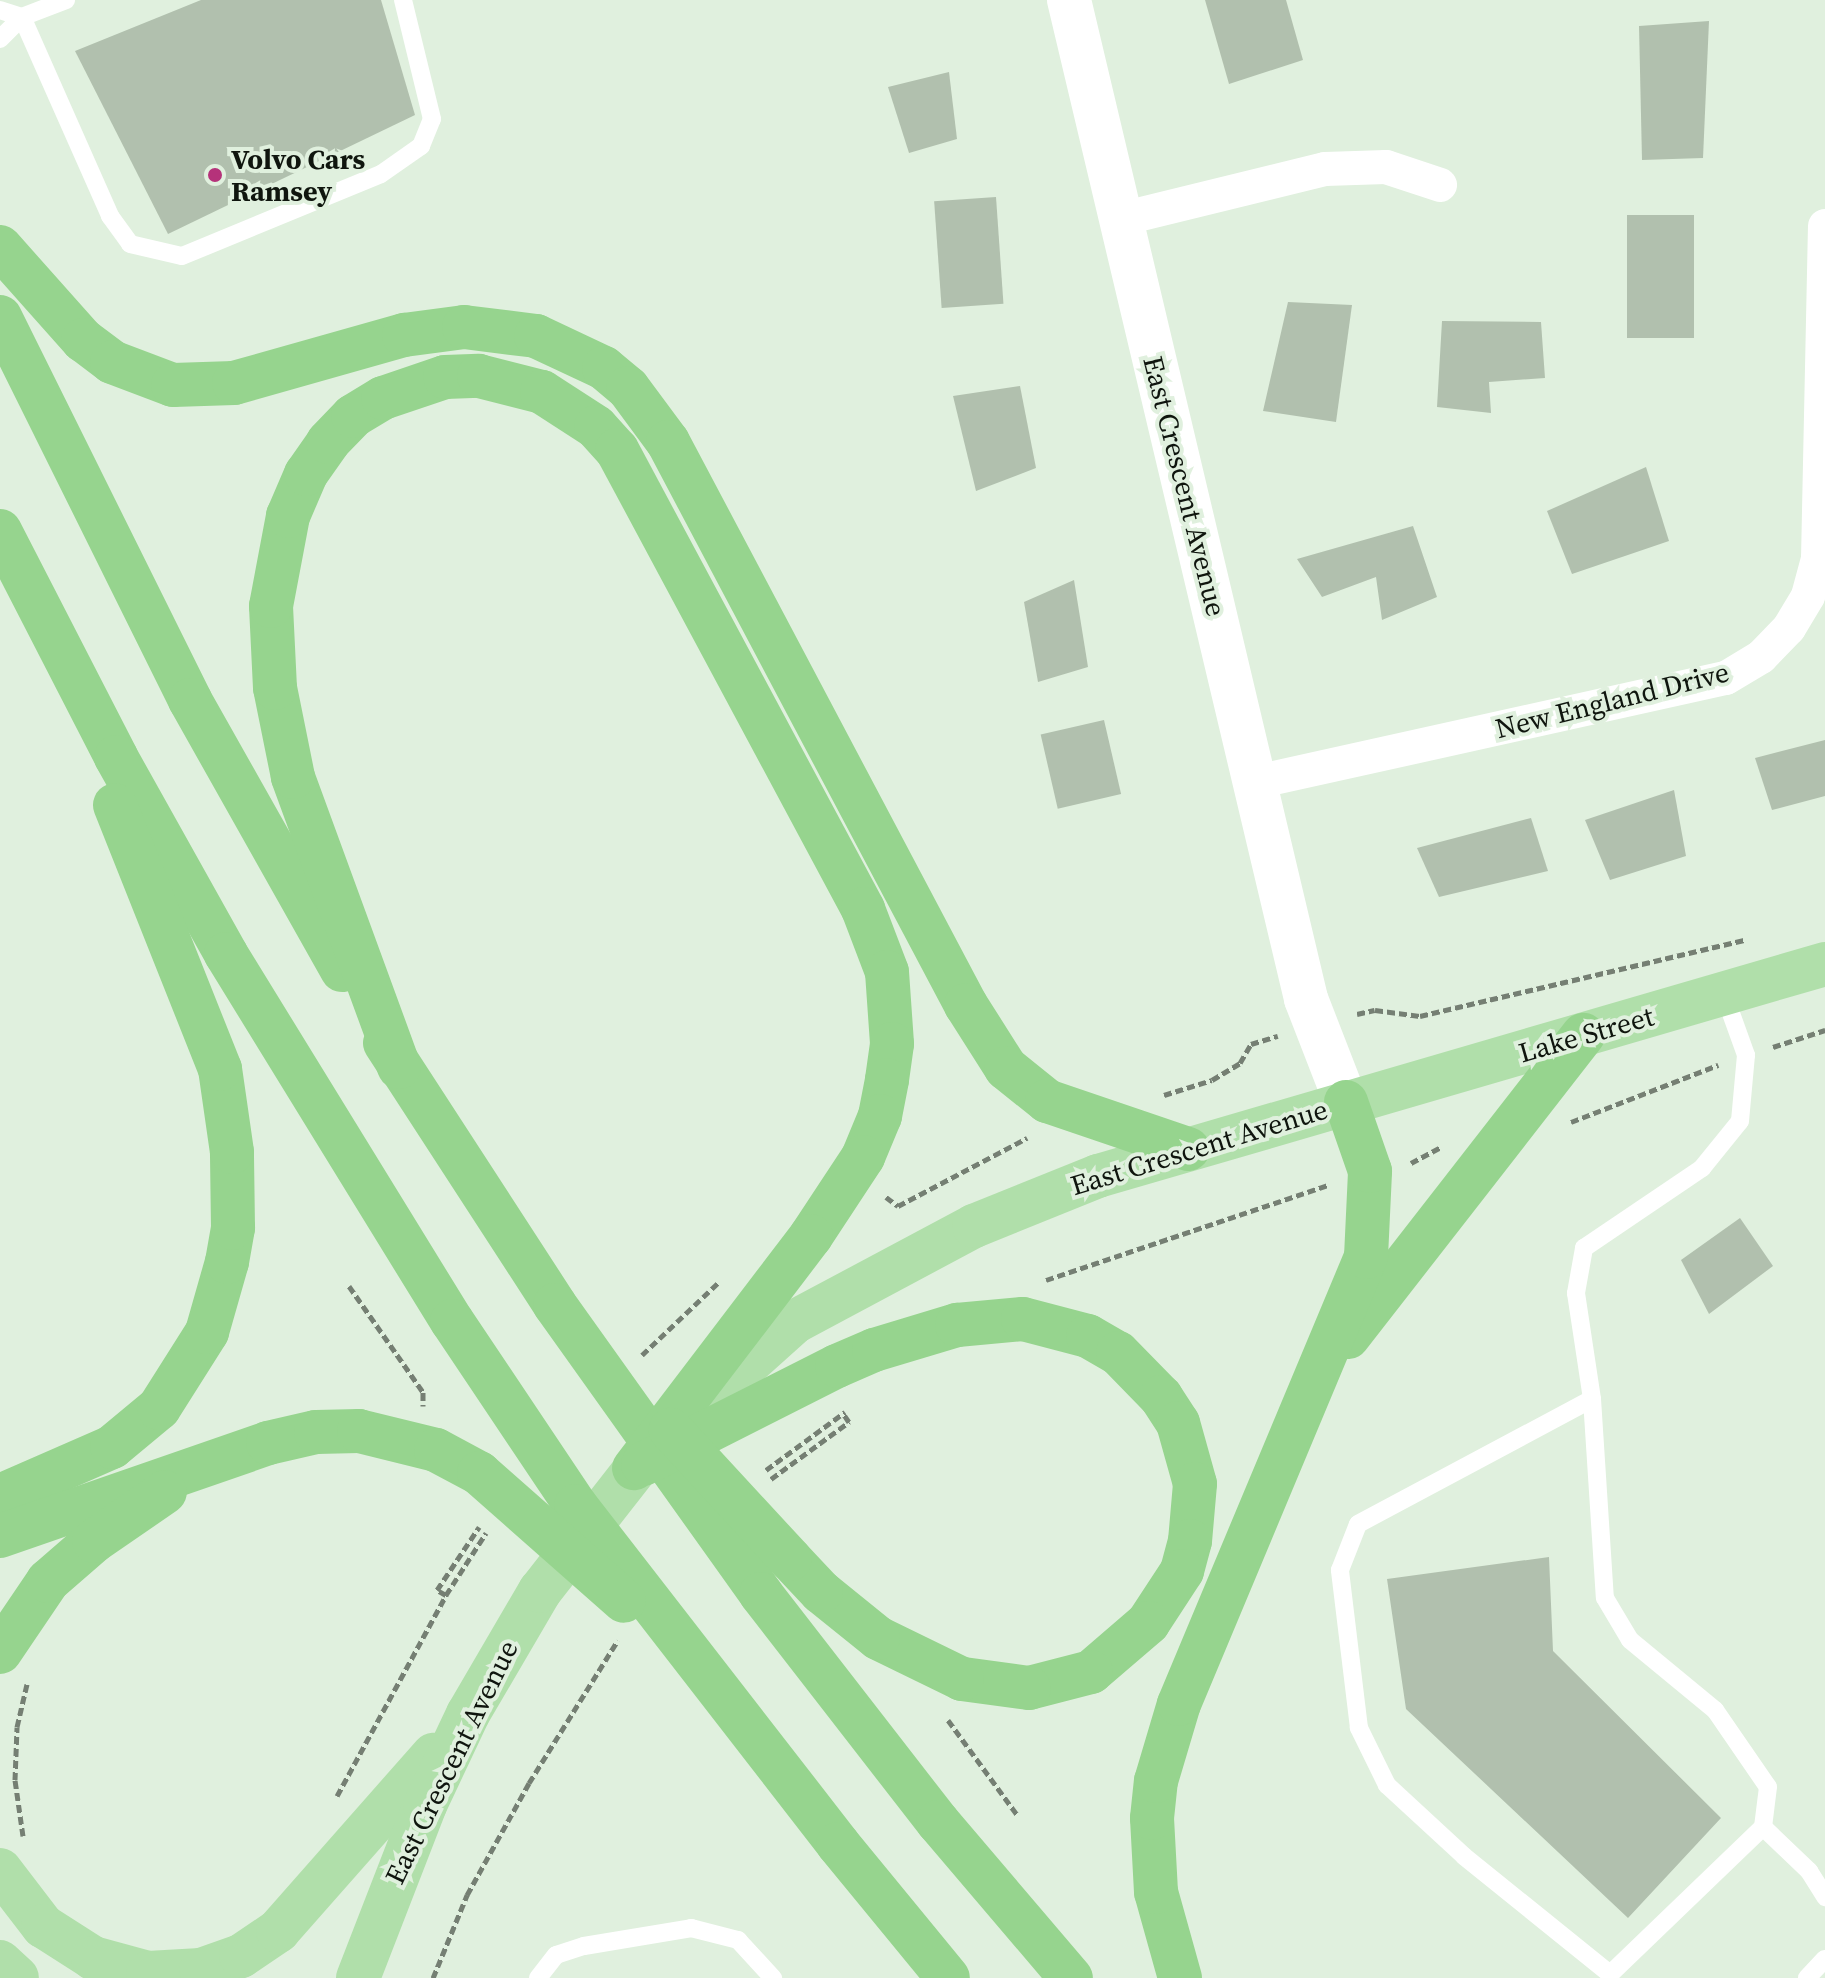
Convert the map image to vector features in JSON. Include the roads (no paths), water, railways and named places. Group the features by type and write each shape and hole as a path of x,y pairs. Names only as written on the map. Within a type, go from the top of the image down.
{"highway":[{"path":"0,247 83,340 112,362 173,385 234,383 404,335 464,327 536,336 604,368 628,388 668,442 985,1038 1006,1068 1047,1101 1188,1149"},
{"path":"0,317 190,700 399,1067 555,1305 660,1456 850,1710 1071,1978"},
{"path":"399,1067 293,777 275,688 271,606 288,516 306,474 328,442 353,416 383,398 445,377 479,376 542,392 596,427 617,450 863,909 887,972 892,1044 880,1116 854,1174 634,1468"},
{"path":"0,531 220,1069 232,1152 233,1228 207,1332 159,1408 112,1447 0,1496"},
{"path":"18,570 226,954 420,1270 576,1506 838,1844 948,1978"},
{"path":"1318,1372 1399,1277 1583,1035"},
{"path":"1180,1978 1156,1892 1152,1818 1156,1781 1179,1704 1358,1279 1370,1235 1370,1171 1346,1102"},
{"path":"555,1305 821,1592 878,1638 936,1670 997,1686 1029,1688 1091,1672 1120,1651 1148,1623 1182,1571 1194,1511 1188,1453 1178,1423 1142,1375 1088,1336 1023,1319 957,1325 837,1366 634,1468"},
{"path":"0,1536 115,1492 281,1439 337,1430 380,1433 436,1450 498,1487 719,1687"},
{"path":"15,1664 48,1581 115,1525 204,1466"}],"main road":[{"name":"Lake Street","path":"1346,1102 1825,964"},
{"name":"East Crescent Avenue","path":"358,1978 393,1878 468,1714 540,1591 634,1468 691,1410 796,1321 974,1226 1098,1176 1346,1102"},
{"path":"13,1859 43,1926 93,1958 148,1973 175,1974 222,1964 278,1931 468,1714"},
{"path":"0,1962 17,1978"}],"street":[{"name":"East Crescent Avenue","path":"1069,0 1315,1026 1346,1102"},
{"path":"1121,219 1325,169 1386,167 1440,185"},
{"name":"New England Drive","path":"1256,782 1726,678 1761,657 1789,628 1808,596 1818,559 1825,226"}],"lane":[{"path":"0,39 22,17 66,0"},
{"path":"0,10 22,17 110,216 130,244 182,256 381,174 421,146 432,119 403,0"},
{"path":"1592,1399 1358,1524 1340,1570 1359,1728 1387,1785 1464,1856 1612,1976 1763,1827 1768,1787 1715,1710 1630,1640 1605,1598 1592,1399 1576,1293 1584,1248 1702,1168 1740,1121 1746,1055 1724,994"},
{"path":"1763,1827 1809,1871 1825,1897"},
{"path":"538,1978 556,1955 584,1946 691,1928 738,1940 773,1978"},
{"path":"1807,1978 1825,1959"}],"place":[{"name":"Volvo Cars Ramsey","path":"215,175"}]}
